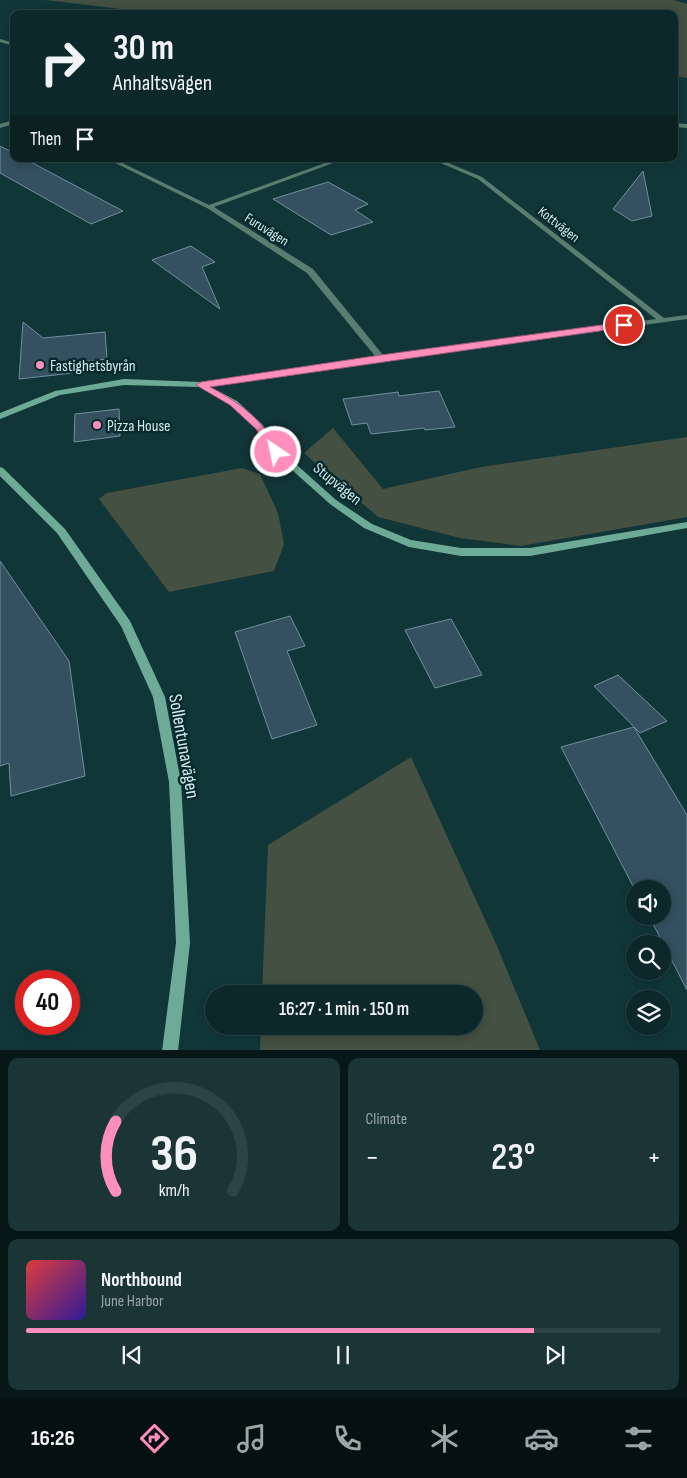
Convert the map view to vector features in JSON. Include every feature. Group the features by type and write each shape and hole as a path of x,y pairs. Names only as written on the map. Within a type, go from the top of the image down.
{"street":[{"name":"Furuvägen","path":"116,162 208,207 310,271 381,358"},
{"path":"208,207 333,162"},
{"name":"Kottvägen","path":"441,162 480,178 662,320"},
{"path":"201,385 381,358 687,317"},
{"name":"Stupvägen","path":"0,416 58,393 124,382 201,385 234,403 259,426 276,452 334,502 368,526 409,543 461,552 530,552 687,525"},
{"name":"Sollentunavägen","path":"0,470 62,531 126,624 160,696 175,782 183,934 170,1050"}],"green space":[{"path":"46,0 673,0 687,4 687,78 678,77 678,10 130,10"},
{"path":"333,428 383,489 481,467 687,437 687,517 521,546 460,538 378,517 304,453"},
{"path":"242,468 260,474 278,513 284,544 274,571 169,592 99,499 107,493"},
{"path":"411,757 497,946 540,1050 260,1050 261,1035 483,1035 483,985 262,985 268,845"}],"building":[{"path":"0,146 10,151 10,162 31,162 123,211 91,224 0,173"},
{"path":"643,171 652,216 632,221 613,209"},
{"path":"328,182 368,204 355,210 373,222 331,235 273,199"},
{"path":"191,246 215,262 202,267 220,309 152,260"},
{"path":"23,322 43,338 105,332 107,359 73,363 73,373 19,379"},
{"path":"439,391 455,427 425,430 424,428 371,434 367,423 352,425 343,399 398,392 399,396"},
{"name":"Pizza House","path":"119,409 120,436 74,442 75,414"},
{"path":"0,561 69,661 85,776 11,796 9,763 0,766"},
{"path":"290,616 305,646 287,651 317,725 272,739 235,632"},
{"path":"451,619 482,675 435,688 405,630"},
{"path":"618,675 667,721 640,733 594,686"},
{"path":"634,727 687,815 687,990 671,959 671,935 659,935 654,925 671,925 671,880 630,880 561,747"}],"place":[{"name":"Fastighetsbyrån","path":"40,365"},
{"name":"Pizza House","path":"97,425"}],"route":[{"path":"276,452 259,426 234,403 201,385 624,325"}]}
